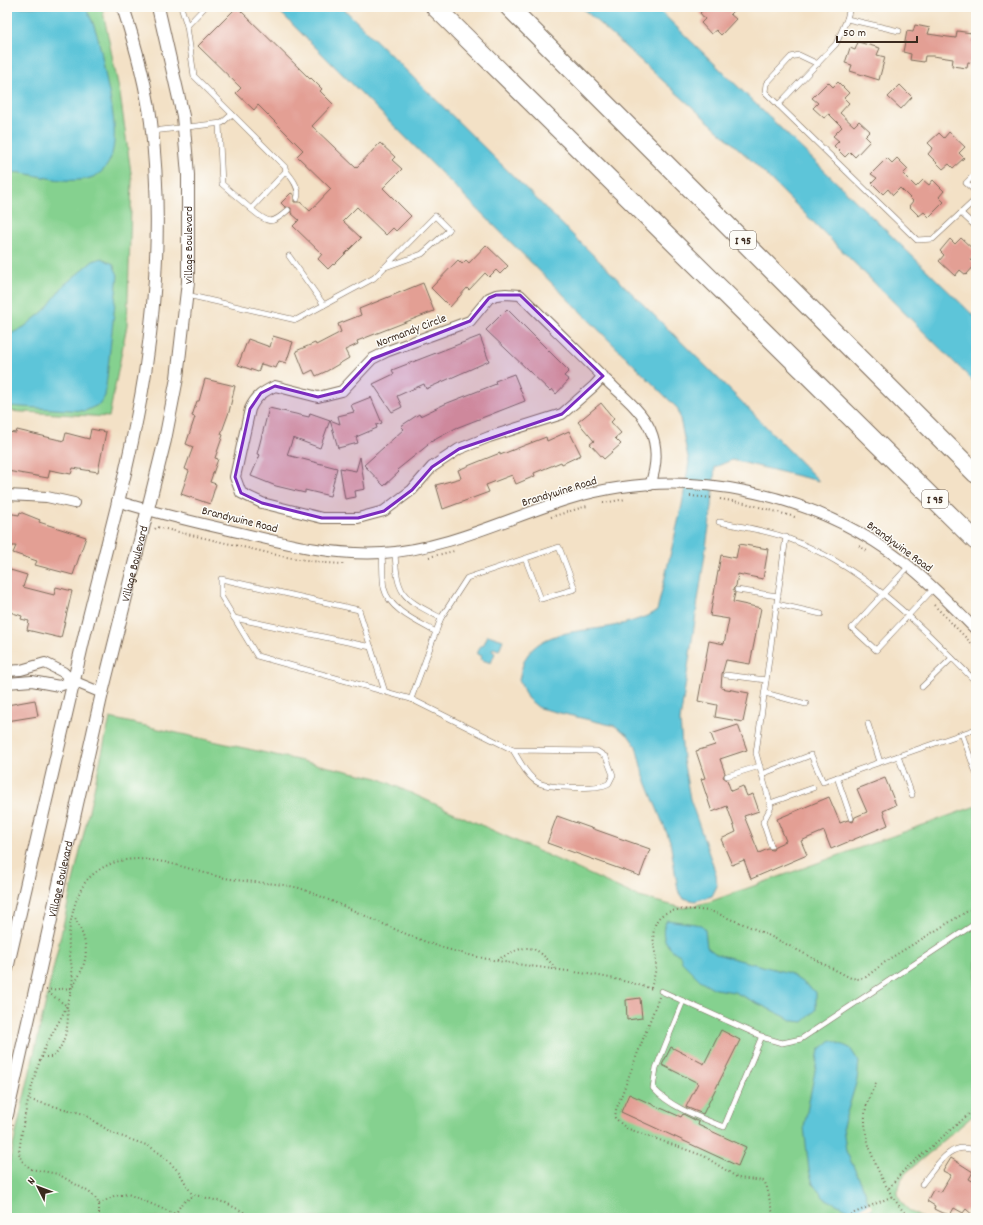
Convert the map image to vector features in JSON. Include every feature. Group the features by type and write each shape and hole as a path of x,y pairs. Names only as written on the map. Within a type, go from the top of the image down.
{"highway":[{"name":"I 95","path":"435,7 976,541"},
{"name":"I 95","path":"509,7 976,474"}],"street":[{"path":"7,969 73,681 133,433 145,373 156,281 156,177 152,131 142,77 123,7"},
{"name":"Village Boulevard","path":"10,1118 102,693 165,440 176,378 188,282 188,175 184,127 173,70 158,7"},
{"name":"Normandy Circle","path":"602,376 594,386 562,414 489,437 459,449 432,467 412,490 384,511 358,518 322,518 262,504 242,493 235,477 250,409 254,400 260,394 275,386 318,397 342,391 372,359 388,351 470,321 489,298 496,295 506,294 520,296 602,376 642,416 650,430 656,453 655,469 650,485"},
{"name":"Brandywine Road","path":"117,501 147,510 292,545 344,553 382,553 438,544 571,498 608,490 650,485 682,484 715,486 768,496 826,516 880,546 909,566 934,588 976,630"},
{"path":"7,495 47,496 74,503"},
{"path":"7,671 22,670 45,663 63,672 73,681 102,693"},
{"path":"7,683 32,681 59,686 73,681"}],"lane":[{"path":"181,7 186,26 194,76 285,166 286,171 296,185 298,196 297,199"},
{"path":"186,26 205,7"},
{"path":"778,105 836,44 847,19 850,7"},
{"path":"847,19 899,31"},
{"path":"818,64 799,55 791,57 766,84 765,92 918,240 933,239 976,199"},
{"path":"152,131 219,124 232,114"},
{"path":"219,124 222,184 261,218 270,221 278,220 288,210"},
{"path":"251,209 286,171"},
{"path":"976,173 966,182 976,192"},
{"path":"961,213 976,227"},
{"path":"186,295 296,320 374,278 383,268 435,216 450,230 422,254 383,268"},
{"path":"289,256 324,305"},
{"path":"719,522 786,537 829,556 861,576 884,593 976,682"},
{"path":"771,846 763,822 771,807 756,753 786,537"},
{"path":"411,699 441,618 467,578 525,558 559,547 575,589 541,599 525,558"},
{"path":"395,552 396,578 404,596 441,618"},
{"path":"382,553 384,589 389,599 397,608 436,632"},
{"path":"909,566 852,628 876,650 934,588"},
{"path":"385,692 359,610 221,579 221,596 257,656 385,692 411,699 513,750 598,751 606,757 614,775 610,783 600,786 547,785 535,781 513,750"},
{"path":"737,590 778,596"},
{"path":"777,604 821,614"},
{"path":"234,618 371,647"},
{"path":"922,687 952,658"},
{"path":"726,675 766,680"},
{"path":"765,693 806,704"},
{"path":"868,724 880,762"},
{"path":"762,774 811,755 823,782 976,729"},
{"path":"962,734 976,773"},
{"path":"898,756 912,795"},
{"path":"727,776 760,766"},
{"path":"837,777 851,818"},
{"path":"770,803 812,788"},
{"path":"661,991 762,1036 782,1043 802,1039 976,923"},
{"path":"683,1000 656,1068 654,1088 663,1099 699,1117 724,1127 762,1036"},
{"path":"922,1184 946,1155 957,1148 967,1147 976,1151"}],"path":[{"path":"686,496 715,498 744,503 801,518"},
{"path":"596,504 632,498"},
{"path":"545,519 589,506"},
{"path":"152,532 157,527 286,557 326,564 347,564"},
{"path":"858,546 871,554"},
{"path":"427,558 456,550"},
{"path":"934,604 976,648"},
{"path":"99,1218 99,1204 89,1192 71,1180 58,1174 31,1169 21,1160 19,1153 30,1100 42,1057 67,1006 72,988 73,968 68,945 73,915 81,886 93,874 112,864 144,858 167,862 224,878 299,888 369,916 401,933 456,952 495,961 610,978 661,991 616,1110 615,1118 626,1128 704,1156 738,1178 764,1181 768,1188 771,1208 776,1218"},
{"path":"651,988 656,963 653,938 655,924 661,915 669,911 714,912 770,936 851,978 859,979 871,975 889,959 976,906"},
{"path":"72,988 83,970 86,955 84,938 73,915"},
{"path":"495,961 520,949 531,948 542,953 558,970"},
{"path":"44,990 72,988"},
{"path":"42,998 44,990"},
{"path":"44,990 67,1006"},
{"path":"42,1057 53,1057 58,1053 68,1021 67,1006"},
{"path":"876,1083 865,1110 866,1134 875,1160 893,1196 910,1218"},
{"path":"30,1100 84,1114 112,1133 149,1146 162,1155 179,1172 193,1196"},
{"path":"889,1188 903,1171 976,1108"},
{"path":"7,1152 10,1118"},
{"path":"99,1204 114,1196 128,1194 175,1214"},
{"path":"173,1218 182,1203 193,1196 201,1196 226,1203 255,1218"},
{"path":"843,1218 893,1196"}],"highlighted area":[{"path":"496,295 520,295 603,376 562,414 459,449 432,467 412,490 384,511 358,518 322,518 262,503 241,493 235,477 250,409 261,393 275,386 318,397 342,391 372,359 470,321 489,298"}],"green space":[{"path":"7,7 102,7 120,94 132,180 127,325 109,417 7,411"},
{"path":"110,718 378,778 639,897 683,908 709,902 976,806 976,1113 907,1172 901,1179 898,1186 900,1199 908,1209 922,1218 7,1218 7,1173"}],"water":[{"path":"7,7 85,7 90,16 97,34 110,96 114,127 114,142 111,156 105,168 95,176 79,180 64,180 7,172"},
{"path":"275,7 342,7 737,397 819,481 732,460 715,467 712,507 680,721 683,759 690,799 716,874 717,886 712,896 695,901 683,898 678,890 670,841 643,774 636,746 628,735 615,726 539,708 527,698 519,680 525,659 541,642 551,637 627,623 657,611 682,505 689,462 678,409"},
{"path":"581,7 656,7 976,318 976,384 750,159"},
{"path":"102,258 113,264 118,275 105,396 100,404 85,411 7,406 7,336 24,327 45,310 64,285 93,261"},
{"path":"488,635 503,640 499,650 493,648 492,651 495,653 491,663 480,659 482,656 477,654"},
{"path":"667,920 702,925 705,930 707,947 716,954 789,973 816,992 816,1010 803,1022 794,1021 734,992 715,989 701,981 682,962 680,955 671,949 665,940 663,931"},
{"path":"831,1040 850,1048 859,1062 857,1080 843,1126 846,1151 865,1191 868,1203 877,1218 857,1218 851,1211 824,1198 813,1184 809,1170 804,1127 819,1050"}],"pier":[{"path":"870,1203 872,1208 854,1217 850,1213"}],"building":[{"path":"237,7 322,89 320,91 333,104 312,126 356,168 380,143 395,157 392,160 402,169 383,188 411,216 396,231 393,228 386,235 357,207 343,221 361,238 328,269 318,259 322,254 293,226 299,220 291,213 291,208 285,207 281,203 291,193 294,195 294,202 300,202 310,211 331,189 297,156 303,150 258,105 254,110 236,93 241,88 198,46"},
{"path":"706,7 737,7 730,14 736,19 721,35 716,30 711,34 701,23 705,19 700,13"},
{"path":"915,25 930,28 928,34 948,37 956,38 957,31 972,33 971,39 976,40 975,63 968,62 967,68 952,66 953,59 933,56 925,56 924,62 910,60 911,54 903,52 907,31 913,32"},
{"path":"858,42 880,48 877,55 885,57 879,80 850,71 852,65 845,63 850,48 855,50"},
{"path":"828,82 833,87 838,82 849,93 844,98 849,103 840,113 854,126 859,121 870,131 865,136 870,141 855,157 850,152 845,157 834,146 839,141 833,136 842,127 829,114 824,118 813,108 818,103 812,98"},
{"path":"900,85 912,97 901,109 888,97"},
{"path":"949,132 965,147 959,153 964,158 953,168 949,164 943,169 928,154 933,148 928,143 939,133 944,138"},
{"path":"887,158 892,163 897,158 908,169 903,174 916,187 923,180 929,185 933,180 944,191 939,197 944,202 929,217 924,212 919,216 909,206 913,201 900,188 893,195 888,189 883,194 872,183 877,178 871,174"},
{"path":"961,238 976,252 971,260 976,264 966,275 960,270 955,276 939,261 944,255 940,251 950,239 955,244"},
{"path":"486,245 508,266 500,274 496,270 489,277 485,273 469,290 467,288 450,307 431,288 458,260 462,264 466,260 469,263"},
{"path":"423,283 434,311 357,341 358,344 345,350 349,358 327,371 316,376 313,370 305,374 296,351 315,343 316,345 341,332 338,324 361,315 359,309"},
{"path":"507,309 569,371 564,376 569,380 556,394 552,389 550,391 486,330"},
{"path":"273,336 293,342 286,363 279,361 276,368 261,364 258,372 238,365 248,339 270,347"},
{"path":"480,336 489,361 426,389 424,384 397,396 402,407 392,412 373,384 394,374 392,370"},
{"path":"514,374 525,401 456,428 427,444 428,445 397,470 399,472 384,486 364,465 404,429 401,426 419,414 420,416 445,404 496,384 495,381"},
{"path":"205,379 235,386 229,412 221,434 223,435 215,458 218,459 210,482 216,484 210,504 181,494 189,471 185,469 193,447 186,444 195,417 192,416 197,401 199,401"},
{"path":"371,397 382,423 376,425 377,428 356,437 358,443 338,448 330,420 340,424 338,416 354,412 351,405"},
{"path":"601,403 614,419 611,422 621,433 615,438 621,444 604,459 590,444 594,441 578,422"},
{"path":"269,408 309,417 310,413 330,420 320,448 293,438 287,455 337,468 330,496 305,490 305,493 276,486 251,476 260,455 257,454"},
{"path":"91,429 106,432 98,472 73,468 71,474 50,470 48,478 7,471 7,432 16,433 17,430 64,441 66,433 89,439"},
{"path":"569,431 581,455 562,464 561,462 534,473 535,476 516,484 512,475 486,485 489,492 443,509 436,485 461,478 458,470 546,437 547,441"},
{"path":"360,457 365,489 355,491 356,497 345,499 340,468 356,471"},
{"path":"20,512 40,520 39,522 86,537 73,575 35,565 37,561 13,553 16,546 7,546 7,513 19,515"},
{"path":"739,544 768,549 763,579 738,574 736,586 733,589 735,593 733,602 761,608 750,664 726,660 722,674 721,688 749,693 743,722 715,717 717,705 698,701 709,641 724,644 729,619 710,616 721,555 736,558"},
{"path":"7,569 27,575 23,587 54,595 56,587 72,591 61,638 27,630 29,621 21,619 22,616 7,611"},
{"path":"35,700 38,716 7,721 7,705"},
{"path":"738,725 747,750 720,759 725,773 723,777 727,780 731,791 743,786 747,796 753,794 759,811 744,816 759,853 768,849 773,850 775,846 786,841 777,819 829,797 840,823 848,820 853,822 855,817 867,812 857,789 885,778 896,805 883,811 888,825 831,849 824,831 801,841 807,855 751,879 744,860 732,865 721,839 736,832 727,806 712,812 701,779 705,778 696,751 715,745 711,734"},
{"path":"557,816 650,849 640,876 547,843"},
{"path":"640,998 642,1018 627,1020 626,1000"},
{"path":"721,1030 740,1040 703,1114 686,1107 698,1083 662,1065 671,1047 704,1064"},
{"path":"629,1094 681,1117 683,1114 699,1122 698,1125 746,1147 738,1166 621,1112"},
{"path":"951,1158 973,1172 969,1179 976,1183 976,1218 966,1209 963,1213 954,1208 950,1215 940,1212 934,1209 935,1206 927,1201 933,1190 941,1192 951,1175 943,1171"}]}
